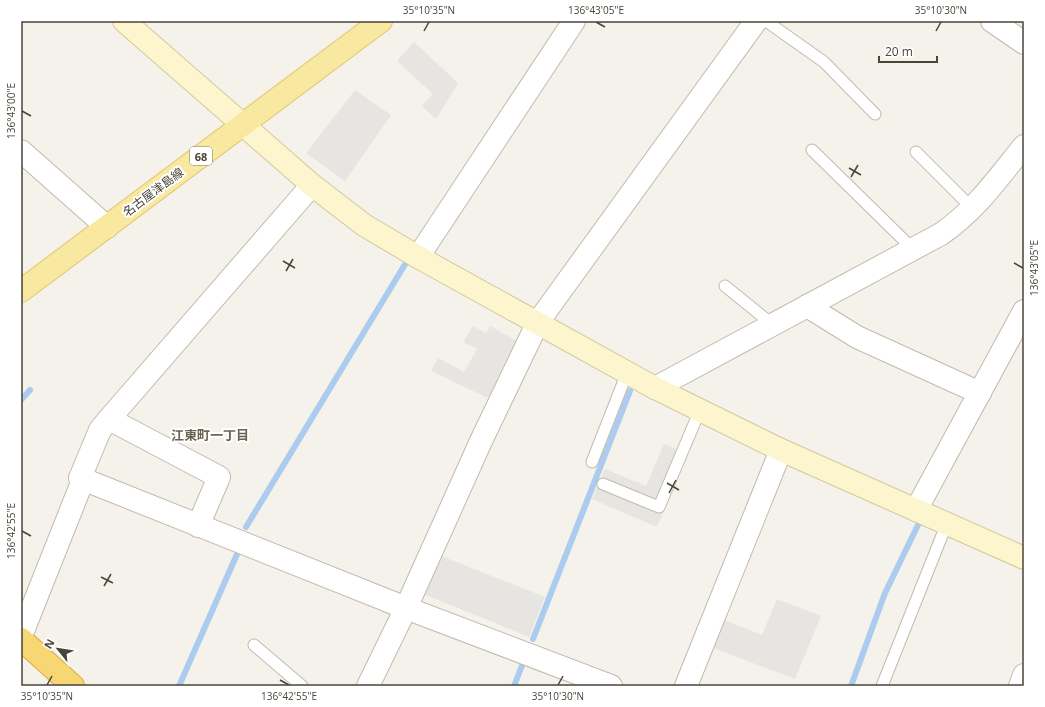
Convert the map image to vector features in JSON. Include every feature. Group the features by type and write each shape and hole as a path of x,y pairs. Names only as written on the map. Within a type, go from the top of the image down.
{"highway":[{"path":"21,640 73,686"}],"main road":[{"name":"名古屋津島線","path":"21,291 381,21"}],"street":[{"path":"124,21 312,185 364,225 418,257 655,388 781,450 1024,558"},
{"path":"418,257 574,21"},
{"path":"368,686 406,608 481,441 538,322 756,21"},
{"path":"992,21 1024,43"},
{"path":"655,388 941,234 960,221 973,209 1024,146"},
{"path":"21,152 107,227"},
{"path":"312,185 100,430 80,478 406,608 611,686"},
{"path":"807,306 857,337 980,393"},
{"path":"916,510 1024,311"},
{"path":"109,419 220,477 198,526"},
{"path":"686,686 781,450"},
{"path":"21,636 83,480"},
{"path":"1020,686 1024,675"}],"lane":[{"path":"766,21 824,62 875,114"},
{"path":"812,150 913,249"},
{"path":"916,152 973,209"},
{"path":"725,286 773,325"},
{"path":"592,462 626,373"},
{"path":"603,484 659,507 700,410"},
{"path":"882,686 947,523"},
{"path":"254,645 302,686"}],"shaded area":[{"path":"414,42 458,83 436,119 422,106 433,94 397,61"},
{"path":"355,90 391,115 345,181 306,153"},
{"path":"473,326 486,333 490,326 519,342 493,396 486,397 431,371 438,358 464,372 477,349 463,342"},
{"path":"664,444 687,454 657,527 592,499 605,469 646,486"},
{"path":"439,555 545,597 529,637 421,593"},
{"path":"777,599 821,616 795,679 708,646 720,618 762,635"}],"waterway":[{"path":"246,527 407,261"},
{"path":"21,400 30,390"},
{"path":"533,639 630,391"},
{"path":"851,686 885,593 918,525"},
{"path":"179,686 238,552"},
{"path":"514,686 523,663"}],"district":[{"name":"江東町一丁目","path":"210,435"}]}
